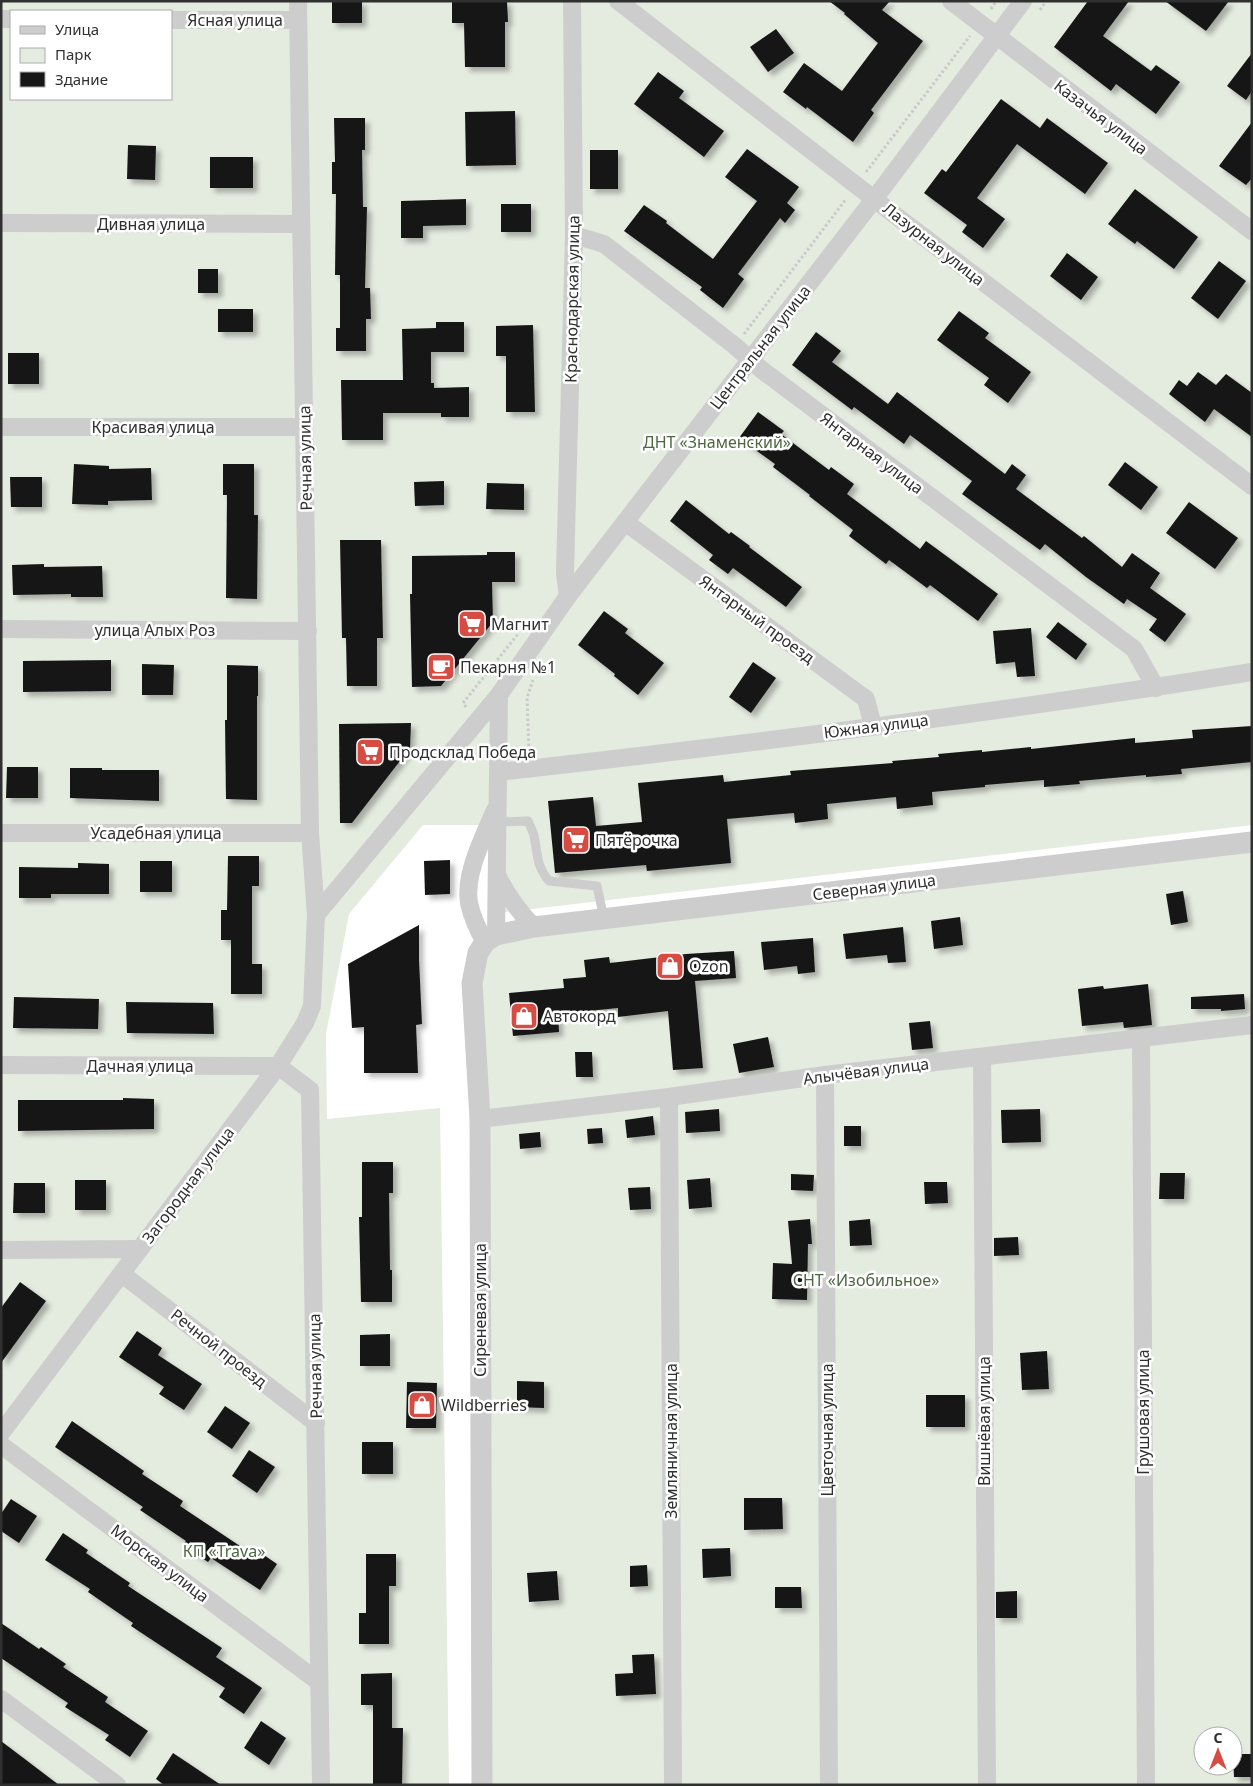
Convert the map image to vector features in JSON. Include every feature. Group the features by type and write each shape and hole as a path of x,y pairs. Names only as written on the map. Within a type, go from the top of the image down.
{"street":[{"name":"Речная улица","path":"298,1 310,833 316,915"},
{"name":"Краснодарская улица","path":"568,596 565,573 574,235 572,1"},
{"name":"Лазурная улица","path":"618,1 1252,486"},
{"name":"Казачья улица","path":"951,1 1252,231"},
{"name":"Центральная улица","path":"316,915 499,695 568,596 875,198 1023,1"},
{"name":"Ясная улица","path":"172,20 298,20"},
{"name":"Дивная улица","path":"1,223 301,224"},
{"name":"Янтарная улица","path":"574,235 604,244 770,376 1134,649 1156,688"},
{"name":"Красивая улица","path":"1,427 304,428"},
{"name":"Янтарный проезд","path":"625,522 866,699 873,726"},
{"name":"улица Алых Роз","path":"1,630 308,631"},
{"name":"Южная улица","path":"499,772 873,726 1156,688 1252,672"},
{"path":"491,939 497,874 499,695"},
{"path":"491,939 475,924 469,901 470,879 477,852 498,803"},
{"name":"Усадебная улица","path":"1,832 310,833"},
{"name":"Северная улица","path":"491,939 534,927 1252,842"},
{"path":"497,874 516,906 534,927"},
{"name":"Загородная улица","path":"1,1433 278,1066 305,1023 312,1006 316,915"},
{"name":"Сиреневая улица","path":"482,1785 480,1119 472,982 478,953 491,939"},
{"name":"Алычёвая улица","path":"480,1119 669,1097 825,1075 1252,1025"},
{"name":"Грушовая улица","path":"1141,1039 1146,1785"},
{"name":"Вишнёвая улица","path":"982,1058 986,1785"},
{"name":"Дачная улица","path":"1,1065 278,1066"},
{"name":"Речная улица","path":"278,1066 310,1090 321,1785"},
{"name":"Цветочная улица","path":"825,1075 829,1785"},
{"name":"Земляничная улица","path":"669,1097 673,1785"},
{"path":"1,1250 140,1249"},
{"name":"Речной проезд","path":"122,1274 316,1423"},
{"name":"Морская улица","path":"1,1445 319,1682"},
{"path":"1,1699 117,1785"}],"lane":[{"path":"498,822 528,821 534,835 536,855 542,872 549,881 597,886 604,919"}],"green space":[{"name":"ДНТ «Знаменский»","path":"1,1 1252,1 1252,825 489,914 492,825 423,825 349,914 326,1034 327,1119 440,1108 449,1785 1,1785"},
{"name":"СНТ «Изобильное»","path":"1252,842 1252,1785 482,1785 472,983 485,942"}],"building":[{"path":"332,1 362,1 362,23 332,23"},
{"path":"452,1 507,1 508,22 505,22 505,67 465,67 464,23 452,23"},
{"path":"829,1 890,1 882,10 923,41 871,110 874,113 853,142 807,107 806,109 783,92 804,63 842,91 878,43"},
{"path":"1088,1 1129,1 1103,36 1151,71 1156,65 1180,82 1156,114 1116,84 1111,91 1054,47"},
{"path":"1165,1 1229,1 1206,31"},
{"path":"776,29 794,53 768,72 750,47"},
{"path":"1252,53 1252,91 1246,100 1227,86"},
{"path":"658,72 684,91 679,98 724,131 704,157 634,104"},
{"path":"1001,99 1040,128 1047,118 1108,163 1085,194 1017,144 977,198 1005,219 983,248 962,232 967,225 924,193 942,169 946,172"},
{"path":"515,111 516,165 466,166 465,112"},
{"path":"334,118 365,118 365,150 362,150 363,207 367,207 365,288 370,288 371,319 366,319 366,351 336,351 336,328 340,328 340,275 335,275 336,194 332,194 332,162 335,162"},
{"path":"1252,122 1252,178 1246,185 1219,166"},
{"path":"128,145 156,146 155,180 127,179"},
{"path":"747,149 799,187 787,203 795,210 785,223 780,218 738,274 744,279 723,308 700,290 702,287 624,231 644,205 667,221 666,223 713,259 757,201 725,177"},
{"path":"590,150 618,150 618,189 590,189"},
{"path":"210,157 253,157 253,188 210,188"},
{"path":"1135,189 1198,237 1174,269 1137,241 1135,244 1108,224"},
{"path":"466,199 466,225 423,226 423,238 401,238 401,201"},
{"path":"501,204 531,204 531,232 501,232"},
{"path":"1067,253 1098,277 1081,300 1050,276"},
{"path":"1219,261 1246,281 1218,319 1191,298"},
{"path":"198,269 218,269 218,293 198,293"},
{"path":"218,309 253,309 253,332 218,332"},
{"path":"959,311 989,333 985,338 1031,372 1008,403 984,385 989,378 937,340"},
{"path":"436,322 464,322 464,352 431,352 431,383 434,383 434,388 469,387 469,417 441,417 441,413 383,413 383,440 342,440 341,380 403,380 402,329 436,328"},
{"path":"533,325 535,412 506,412 506,356 496,356 496,326"},
{"path":"816,332 841,351 832,362 888,404 897,392 1005,474 1012,464 1026,475 1016,489 1082,538 1084,536 1122,567 1132,553 1160,573 1150,588 1186,614 1165,642 1149,630 1157,619 1127,599 1124,604 1045,544 1040,550 962,494 972,481 910,435 904,444 854,407 852,410 792,365"},
{"path":"8,353 39,353 39,384 8,384"},
{"path":"1198,372 1216,385 1226,374 1252,393 1252,437 1214,409 1205,422 1169,394 1179,380 1187,386"},
{"path":"758,412 784,431 781,434 829,470 831,467 854,484 847,494 920,549 926,541 998,594 978,621 930,585 927,588 889,560 886,564 849,536 853,530 773,467 775,464 739,438"},
{"path":"1125,462 1158,487 1141,510 1108,485"},
{"path":"74,464 109,466 109,469 151,468 152,500 108,501 108,505 72,504"},
{"path":"223,464 254,464 254,515 258,515 257,599 226,598 227,495 223,495"},
{"path":"10,477 42,477 42,507 11,507"},
{"path":"444,481 444,505 415,506 414,482"},
{"path":"487,483 524,484 524,510 486,509"},
{"path":"686,500 729,534 731,532 750,546 802,587 786,607 733,568 728,574 709,560 713,555 670,521"},
{"path":"1189,502 1238,538 1215,569 1166,533"},
{"path":"340,540 381,540 383,638 377,638 377,686 347,686 346,638 342,638"},
{"path":"487,552 515,552 515,582 492,582 493,622 441,686 412,687 410,594 412,594 412,556 487,555"},
{"path":"44,564 44,567 102,566 103,597 71,597 71,594 13,595 12,565"},
{"path":"604,611 628,629 625,633 664,663 638,695 578,645"},
{"path":"1058,622 1087,644 1076,660 1046,637"},
{"path":"1031,628 1035,676 1017,677 1015,662 996,664 993,631"},
{"path":"111,660 111,691 23,692 23,661"},
{"path":"753,662 776,678 751,713 729,697"},
{"path":"142,664 174,665 173,695 142,695"},
{"path":"227,665 258,666 257,800 226,799 225,720 227,720"},
{"path":"411,723 410,748 352,823 340,823 339,724"},
{"path":"1252,726 1252,762 1181,769 1182,774 1079,781 1080,784 1044,787 1044,780 932,792 933,805 897,809 896,797 827,804 828,819 795,823 794,813 727,819 731,863 647,871 646,865 555,873 548,801 593,797 596,826 642,822 638,783 723,775 724,782 791,775 790,771 893,763 892,761 939,757 938,754 1031,747 1031,749 1135,738 1135,743 1193,738 1192,730"},
{"path":"7,767 38,767 38,798 6,798"},
{"path":"70,768 159,770 159,801 70,798"},
{"path":"228,856 259,856 259,886 252,886 252,964 262,964 262,994 231,994 231,940 221,940 221,910 227,910"},
{"path":"450,860 450,894 425,895 424,861"},
{"path":"140,861 172,861 172,892 140,892"},
{"path":"78,863 109,864 109,894 51,894 51,898 19,898 19,867 78,868"},
{"path":"1183,891 1188,922 1171,925 1166,894"},
{"path":"960,917 963,945 934,949 931,921"},
{"path":"419,925 422,1024 416,1025 418,1073 364,1073 364,1027 352,1028 348,964"},
{"path":"903,927 906,962 888,963 887,955 846,959 843,934"},
{"path":"813,938 815,972 798,974 797,966 764,970 761,942"},
{"path":"734,951 736,978 695,981 703,1068 673,1070 668,1011 618,1017 618,1008 558,1014 559,1032 513,1036 509,993 564,988 563,979 586,977 584,960 609,957 610,963 686,954"},
{"path":"1148,984 1152,1025 1124,1028 1123,1022 1082,1026 1078,989 1103,986 1104,989"},
{"path":"1244,994 1245,1009 1221,1011 1221,1009 1191,1009 1191,997"},
{"path":"14,997 99,999 98,1029 13,1028"},
{"path":"126,1002 213,1003 214,1034 127,1033"},
{"path":"930,1021 933,1048 912,1050 909,1023"},
{"path":"768,1037 774,1067 739,1073 733,1044"},
{"path":"575,1052 592,1052 593,1077 576,1077"},
{"path":"123,1098 154,1099 154,1129 18,1131 18,1100 123,1100"},
{"path":"719,1109 720,1131 686,1133 685,1112"},
{"path":"1040,1109 1041,1142 1002,1143 1001,1110"},
{"path":"653,1116 655,1135 627,1138 625,1120"},
{"path":"844,1126 861,1126 861,1146 844,1146"},
{"path":"602,1128 603,1143 588,1144 587,1129"},
{"path":"540,1132 541,1147 520,1149 519,1134"},
{"path":"362,1162 393,1162 393,1193 389,1193 392,1302 361,1302 359,1217 362,1217"},
{"path":"1160,1173 1185,1173 1184,1199 1159,1199"},
{"path":"791,1174 814,1175 813,1191 791,1190"},
{"path":"710,1178 712,1207 689,1209 687,1180"},
{"path":"75,1180 106,1180 106,1210 75,1210"},
{"path":"924,1182 947,1182 948,1203 925,1204"},
{"path":"14,1183 45,1183 45,1213 13,1213"},
{"path":"650,1187 651,1209 630,1210 628,1188"},
{"path":"810,1219 812,1244 808,1244 807,1300 772,1299 773,1263 792,1264 788,1221"},
{"path":"870,1219 872,1245 850,1246 849,1221"},
{"path":"1018,1237 1019,1255 994,1256 994,1238"},
{"path":"20,1282 46,1301 1,1363 1,1308"},
{"path":"137,1331 162,1348 158,1355 202,1384 184,1410 159,1394 164,1387 119,1357"},
{"path":"390,1334 390,1366 360,1366 360,1335"},
{"path":"1047,1351 1049,1389 1022,1390 1020,1353"},
{"path":"517,1381 544,1382 544,1408 517,1407"},
{"name":"Wildberries","path":"407,1382 437,1383 436,1428 406,1428"},
{"path":"926,1395 965,1395 965,1427 926,1427"},
{"path":"225,1406 250,1423 232,1449 207,1432"},
{"path":"72,1421 144,1471 142,1474 183,1501 180,1506 249,1552 252,1547 277,1564 260,1590 211,1558 208,1562 182,1545 186,1541 140,1510 143,1507 55,1447"},
{"path":"362,1442 393,1442 393,1474 362,1474"},
{"path":"249,1450 275,1467 257,1493 232,1476"},
{"path":"744,1498 782,1498 783,1529 744,1530"},
{"path":"11,1499 37,1516 19,1543 1,1531 1,1514"},
{"path":"63,1533 88,1550 86,1553 130,1583 128,1586 222,1648 216,1657 262,1688 244,1714 219,1697 225,1688 131,1626 133,1623 88,1592 90,1589 45,1560"},
{"path":"730,1548 731,1576 703,1578 702,1549"},
{"path":"366,1554 396,1554 396,1586 389,1586 389,1644 359,1644 359,1613 366,1613"},
{"path":"647,1565 648,1586 630,1587 630,1566"},
{"path":"557,1571 559,1600 529,1602 527,1573"},
{"path":"775,1587 801,1587 802,1608 775,1608"},
{"path":"1017,1591 1017,1618 996,1618 996,1592"},
{"path":"1,1623 39,1649 41,1647 66,1664 63,1667 108,1697 105,1702 148,1731 130,1757 105,1740 109,1735 65,1707 68,1703 1,1658"},
{"path":"654,1654 656,1694 616,1696 615,1674 633,1673 632,1655"},
{"path":"392,1673 392,1728 403,1728 402,1785 373,1785 373,1705 361,1705 361,1674"},
{"path":"261,1721 286,1738 269,1765 244,1748"},
{"path":"1,1741 59,1785 1,1785"},
{"path":"173,1753 221,1785 164,1785 156,1779"},
{"path":"1243,1754 1252,1754 1252,1777 1234,1777 1243,1776"}],"place":[{"name":"Магнит","path":"472,624"},
{"name":"Пекарня №1","path":"441,667"},
{"name":"Продсклад Победа","path":"370,752"},
{"name":"Пятёрочка","path":"576,840"},
{"name":"Ozon","path":"670,966"},
{"name":"Автокорд","path":"524,1016"},
{"name":"Wildberries","path":"422,1405"}],"park label":[{"name":"КП «Trava»","path":"224,1551"}]}
